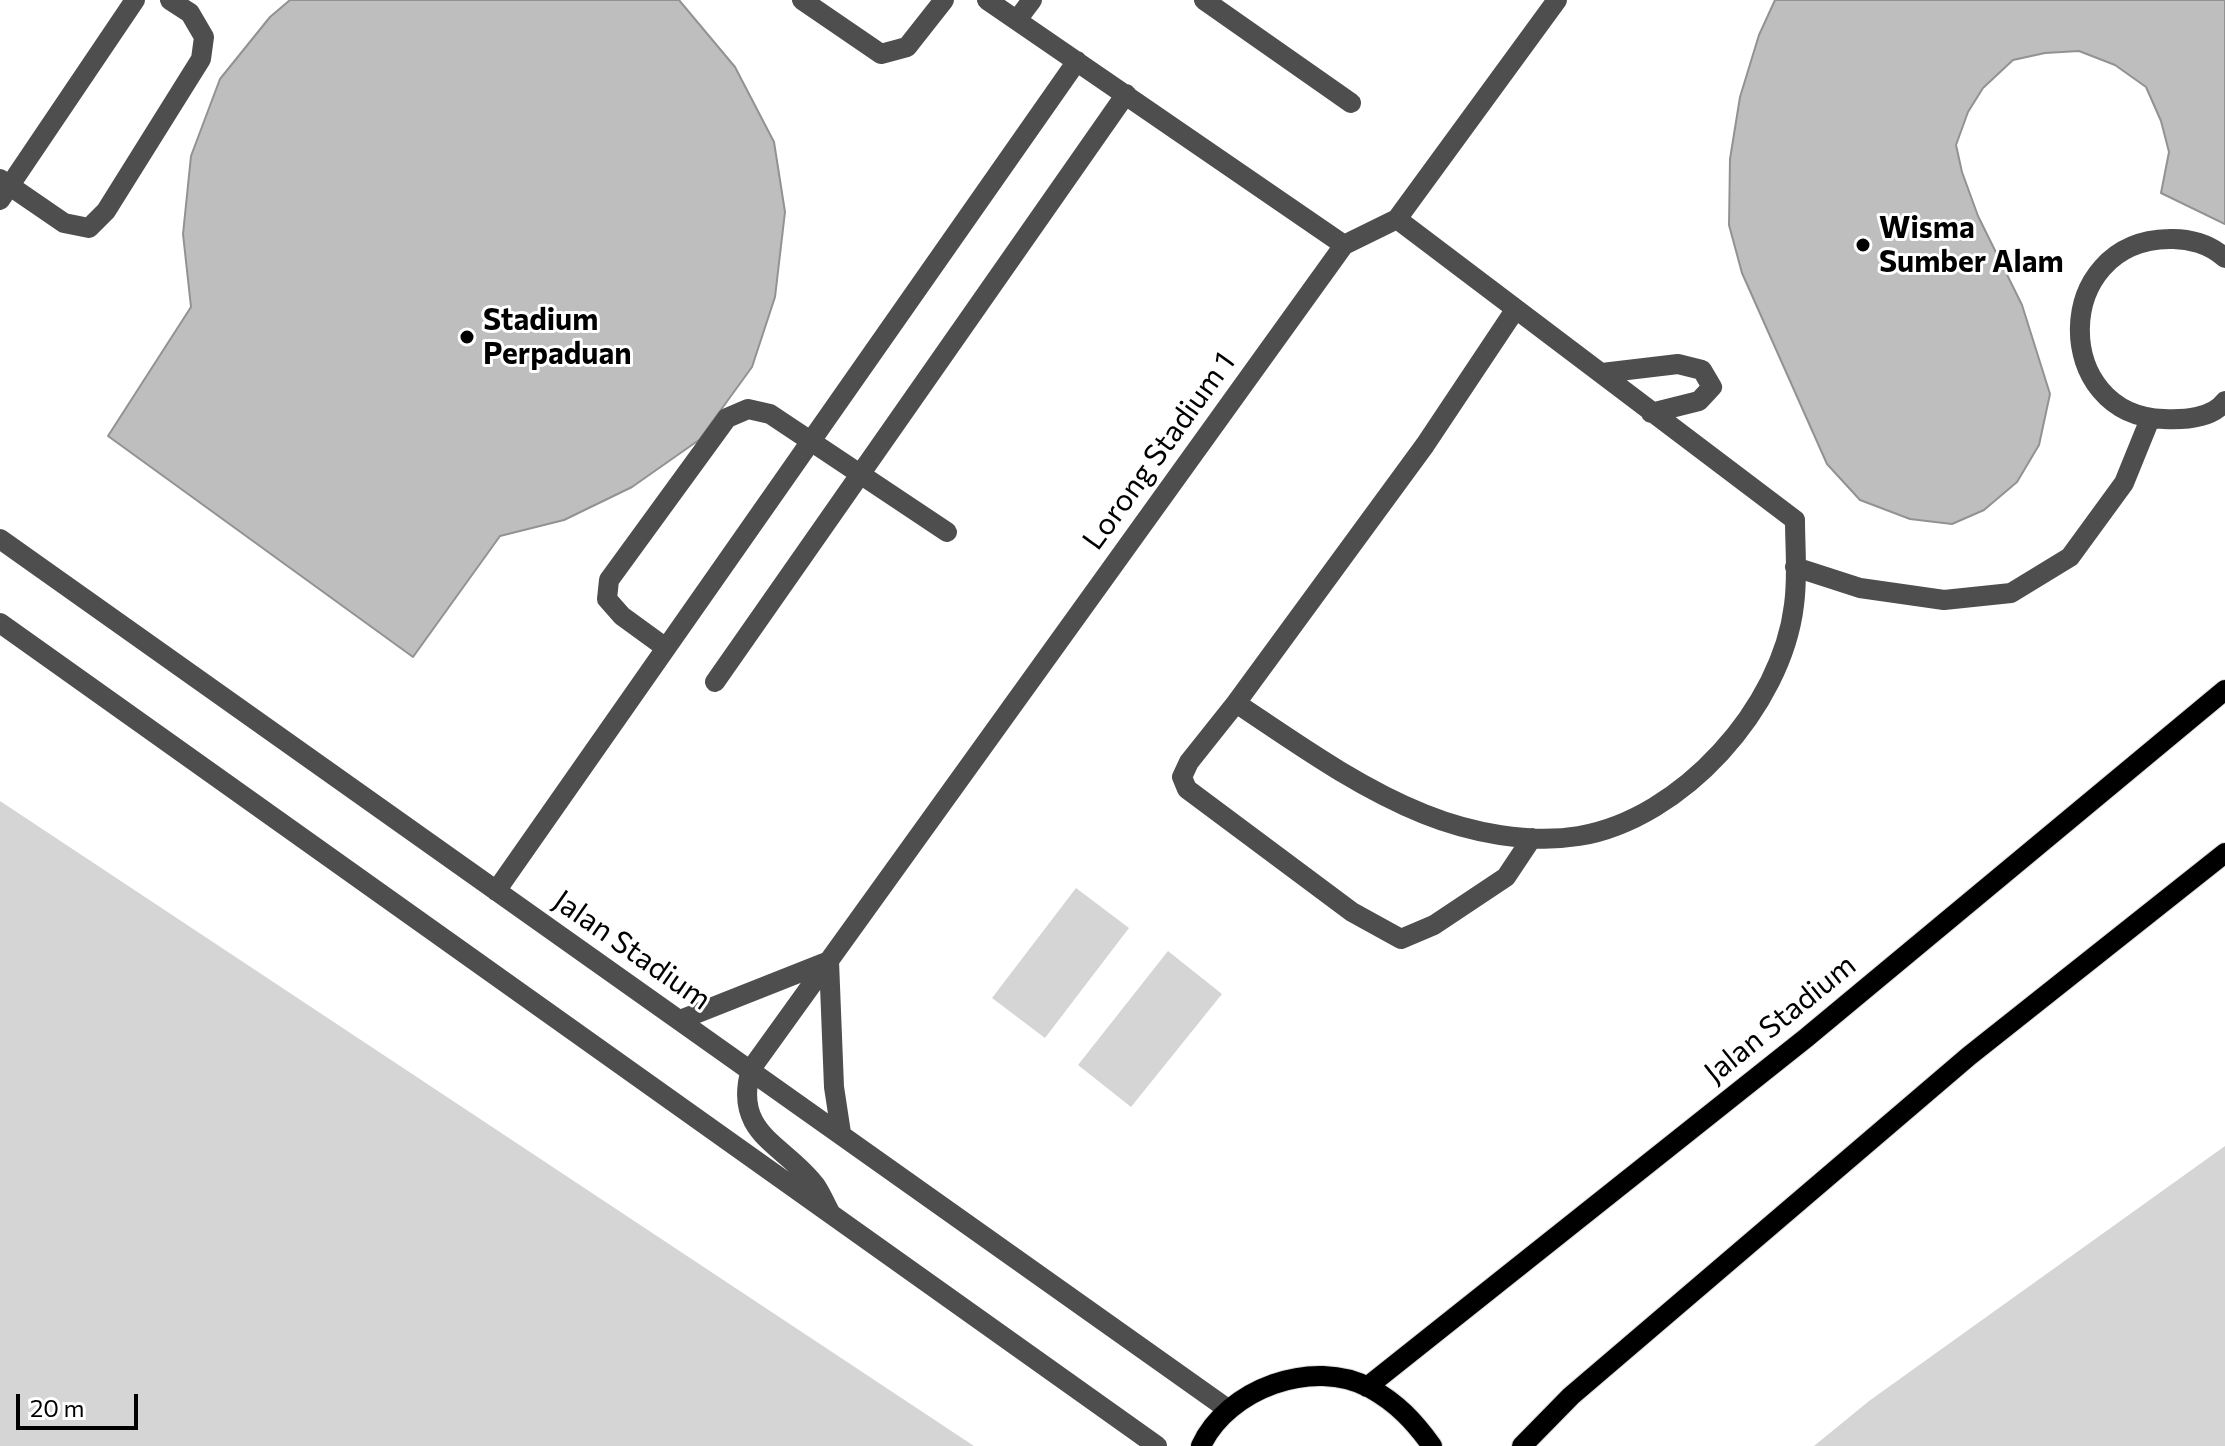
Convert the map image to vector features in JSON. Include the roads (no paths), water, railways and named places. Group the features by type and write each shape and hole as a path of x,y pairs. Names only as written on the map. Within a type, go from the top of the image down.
{"main road":[{"name":"Jalan Stadium","path":"1367,1387 1806,1038 2225,690"},
{"path":"1522,1446 1571,1396 1946,1076 2225,853"},
{"path":"1201,1446 1229,1410 1256,1391 1292,1379 1330,1378 1367,1387 1410,1415 1432,1446"}],"street":[{"path":"135,0 3,188 64,223 89,228 106,211 201,59 204,37 190,13 170,0"},
{"path":"802,0 881,54 907,47 944,0"},
{"path":"987,0 1344,245"},
{"path":"1017,20 1032,0"},
{"path":"1204,0 1351,103"},
{"name":"Lorong Stadium 1","path":"751,1069 1344,245 1397,219 1557,0"},
{"path":"496,891 809,439 1077,61"},
{"path":"715,682 1126,94"},
{"path":"1236,703 1317,758 1424,814 1485,831 1532,838 1580,836 1628,821 1678,791 1720,755 1754,709 1779,661 1794,606 1795,520 1397,219"},
{"path":"2223,409 2185,420 2150,419 2117,405 2092,379 2079,346 2079,311 2092,278 2117,253 2150,239 2185,238 2225,258"},
{"path":"1515,310 1425,445 1236,703 1189,762 1182,777 1187,789 1352,912 1401,939 1434,925 1506,877 1532,838"},
{"path":"1602,373 1678,364 1702,370 1712,387 1699,401 1651,413"},
{"path":"666,648 622,616 607,599 609,580 727,418 748,409 770,414 947,532"},
{"path":"1795,567 1860,588 1944,600 2011,593 2070,557 2124,483 2150,419"},
{"name":"Jalan Stadium","path":"0,539 1229,1410"},
{"path":"0,623 1157,1446"},
{"path":"680,1020 829,961 834,1087 841,1133"},
{"path":"751,1069 745,1087 750,1113 765,1141 815,1185 831,1214"}],"place":[{"name":"Wisma Sumber Alam","path":"1863,245"},
{"name":"Stadium Perpaduan","path":"467,337"}]}
